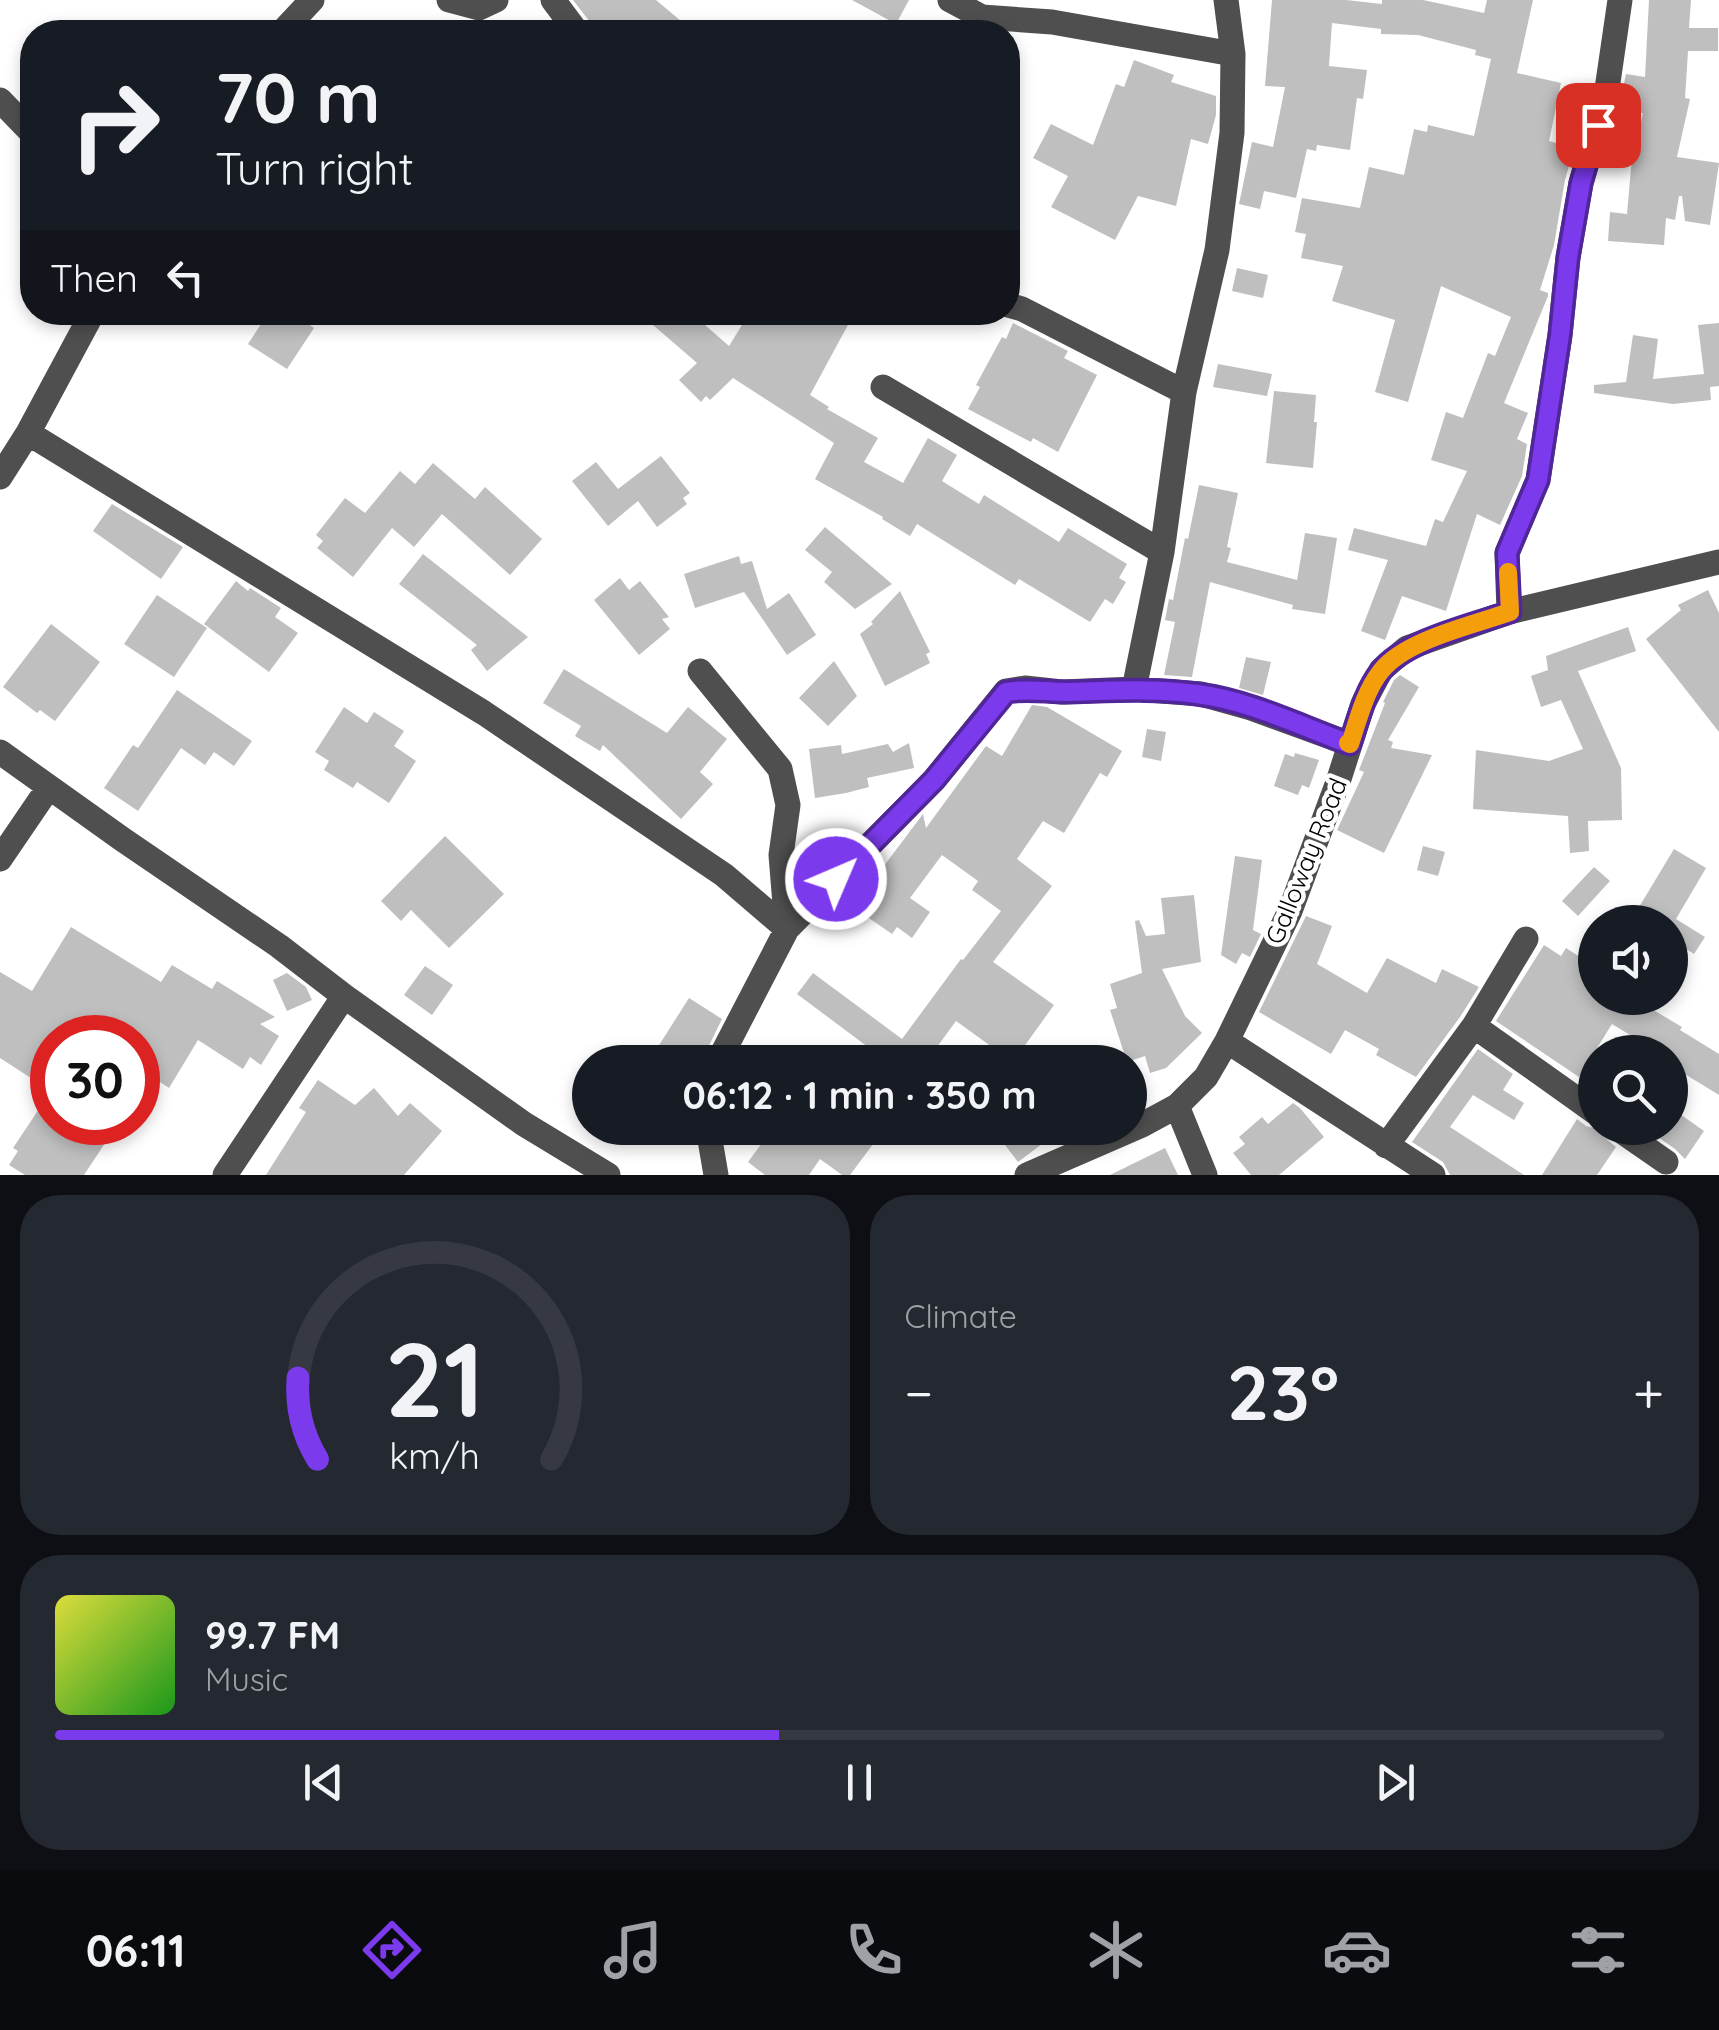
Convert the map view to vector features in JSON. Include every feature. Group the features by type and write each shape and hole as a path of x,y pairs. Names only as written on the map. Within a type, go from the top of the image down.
{"street":[{"path":"293,20 312,0"},
{"path":"449,0 479,8 496,0"},
{"path":"950,0 982,17 1052,22 1234,54"},
{"path":"1134,689 1162,552 1184,392 1218,250 1232,133 1234,54 1226,0"},
{"path":"1510,612 1507,553 1538,480 1568,258 1581,183 1606,96 1620,0"},
{"path":"0,100 20,121"},
{"path":"1020,308 1184,392"},
{"path":"0,477 86,325"},
{"path":"883,387 1162,552"},
{"path":"28,433 484,714 724,875 787,929"},
{"name":"Galloway Road","path":"1027,1175 1142,1125 1177,1106 1206,1078 1290,911 1363,704 1381,670 1408,648 1510,612 1719,562"},
{"path":"700,671 780,769 788,806 781,855 787,929"},
{"path":"727,1045 787,929 934,780 1006,692 1025,688 1062,692 1134,689 1201,694 1350,744"},
{"path":"0,752 280,946 524,1124 608,1175"},
{"path":"0,859 49,787"},
{"path":"1386,1146 1474,1026 1526,939"},
{"path":"224,1175 344,996"},
{"path":"1474,1026 1578,1100"},
{"path":"1227,1041 1433,1175"},
{"path":"1177,1106 1205,1175"},
{"path":"711,1145 716,1175"},
{"path":"1642,1145 1666,1162"}],"building":[{"path":"573,0 656,0 680,20 588,20"},
{"path":"852,0 909,0 898,20 889,20"},
{"path":"1272,0 1382,4 1382,0 1423,0 1484,13 1487,0 1533,0 1517,73 1561,83 1549,141 1574,148 1554,245 1540,290 1548,296 1504,403 1528,413 1517,439 1527,444 1522,476 1500,525 1477,514 1446,611 1402,596 1385,640 1361,631 1388,560 1348,550 1354,528 1426,546 1435,519 1443,522 1467,471 1431,460 1446,412 1463,418 1488,353 1495,356 1511,317 1441,286 1408,402 1375,392 1395,320 1332,301 1343,266 1301,258 1306,234 1295,232 1302,198 1360,208 1369,167 1404,175 1414,129 1427,132 1428,125 1474,136 1491,59 1475,55 1476,50 1418,35 1381,34 1381,29 1332,23 1329,66 1367,70 1363,99 1357,98 1350,150 1317,145 1316,151 1307,149 1296,198 1264,191 1260,209 1239,204 1252,142 1273,147 1285,87 1265,86"},
{"path":"1649,0 1691,0 1689,28 1718,28 1718,51 1688,51 1685,98 1690,99 1677,157 1719,163 1710,225 1685,221 1679,196 1675,220 1666,218 1664,245 1608,241 1610,212 1627,214 1631,168 1643,113 1619,109 1626,74 1645,77"},
{"path":"1134,60 1174,75 1171,82 1216,96 1216,115 1208,144 1191,139 1176,206 1138,196 1115,240 1051,207 1068,176 1033,158 1051,124 1093,145 1116,84 1124,87"},
{"path":"1237,268 1268,275 1263,298 1232,291"},
{"path":"1719,323 1719,386 1710,387 1711,400 1673,404 1594,393 1594,385 1626,382 1633,335 1658,339 1653,379 1704,374 1698,325"},
{"path":"260,325 314,328 287,369 248,344"},
{"path":"653,325 705,325 729,346 742,325 848,325 810,395 878,438 864,462 903,483 928,438 957,455 942,481 979,504 984,495 1059,542 1068,528 1127,564 1119,578 1126,582 1113,604 1105,599 1090,622 1019,579 1015,585 917,524 910,536 815,479 834,443 733,378 710,400 706,396 701,402 679,380 697,363"},
{"path":"1012,325 1017,325 1068,351 1064,358 1097,375 1058,452 968,409 980,387 976,385 1002,337 1006,339"},
{"path":"1218,364 1272,374 1267,396 1213,387"},
{"path":"1274,391 1316,395 1313,468 1266,463"},
{"path":"661,456 690,493 683,498 687,504 657,527 638,501 608,526 572,481 596,462 618,489"},
{"path":"433,463 475,499 485,487 542,539 510,575 442,514 414,547 392,528 353,577 317,548 323,541 316,535 345,498 365,513 400,471 415,484"},
{"path":"1199,485 1238,493 1227,562 1297,580 1305,533 1337,538 1325,614 1292,609 1293,605 1210,582 1192,677 1164,675 1175,622 1165,620"},
{"path":"112,504 183,547 161,579 93,531"},
{"path":"825,527 892,584 855,609 824,582 832,572 805,550"},
{"path":"423,554 528,637 487,671 471,650 477,645 399,584"},
{"path":"739,556 741,564 752,561 767,609 789,593 816,635 787,655 744,592 695,608 684,574"},
{"path":"620,578 629,590 640,581 669,617 662,619 670,629 639,655 594,600"},
{"path":"236,581 281,608 275,617 298,633 269,672 204,624"},
{"path":"1708,590 1719,613 1719,732 1646,639 1681,610 1678,605"},
{"path":"900,591 930,652 926,654 930,663 885,686 860,634"},
{"path":"157,595 207,628 174,677 124,644"},
{"path":"51,624 100,662 55,721 40,710 37,713 3,687"},
{"path":"1628,627 1636,651 1578,671 1621,768 1622,820 1588,821 1589,851 1570,853 1568,816 1473,809 1476,750 1549,761 1583,749 1561,700 1541,707 1531,676 1548,670 1546,656"},
{"path":"1246,657 1271,662 1263,695 1239,688"},
{"path":"834,661 857,696 828,726 799,698"},
{"path":"564,669 667,733 688,707 727,739 700,772 713,784 681,819 603,745 600,751 575,736 581,726 543,703"},
{"path":"1400,675 1419,687 1388,740 1393,742 1391,748 1432,755 1384,853 1337,830 1364,772 1359,770 1383,702"},
{"path":"177,690 252,741 234,766 214,752 205,765 181,748 138,811 104,788 133,745 138,748"},
{"path":"1032,705 1047,707 1122,751 1107,777 1100,773 1064,833 1043,821 1017,859 1052,886 993,962 1054,1005 1025,1045 989,1045 956,1021 938,1045 865,1045 797,994 813,973 902,1039 1001,911 972,890 978,881 942,855 910,898 930,912 912,938 897,927 892,934 866,916 871,908 859,899 923,814 926,828 986,746 1002,756"},
{"path":"344,707 367,723 374,712 404,731 394,746 416,761 389,803 357,782 353,788 324,770 329,761 315,752"},
{"path":"1147,729 1166,732 1161,761 1142,757"},
{"path":"909,743 914,768 867,778 869,787 815,798 809,749 841,745 842,754 888,744 893,752"},
{"path":"1295,753 1319,760 1309,788 1302,785 1298,795 1274,786 1285,754 1294,757"},
{"path":"445,836 504,894 449,948 411,910 401,921 381,901"},
{"path":"1423,846 1445,852 1438,876 1417,870"},
{"path":"1674,849 1706,868 1684,905 1640,905"},
{"path":"1235,856 1262,860 1253,930 1261,934 1250,957 1242,953 1236,964 1221,955"},
{"path":"1594,867 1610,881 1588,905 1578,905 1578,916 1562,901"},
{"path":"1194,895 1201,962 1162,969 1185,1016 1202,1033 1166,1068 1150,1073 1147,1045 1121,1045 1110,1010 1117,1008 1110,984 1142,973 1135,921 1139,920 1146,936 1165,934 1161,898"},
{"path":"1306,916 1332,926 1317,964 1367,993 1387,958 1436,983 1442,969 1479,987 1416,1077 1376,1055 1379,1049 1345,1030 1331,1054 1259,1012"},
{"path":"1688,926 1705,937 1694,954 1688,950"},
{"path":"71,927 161,982 172,965 212,989 217,981 275,1017 260,1024 279,1036 261,1065 250,1057 243,1069 198,1040 169,1088 160,1082 160,1015 30,1015 30,1077 0,1058 0,972 32,991"},
{"path":"1544,945 1561,956 1566,948 1578,956 1578,1015 1662,1015 1719,1054 1719,1095 1688,1076 1688,1035 1630,1035 1612,1024 1605,1035 1578,1035 1578,1076 1496,1021"},
{"path":"425,966 453,985 432,1015 404,995"},
{"path":"287,973 306,987 312,1000 287,1011 273,980"},
{"path":"689,998 722,1019 709,1045 659,1045"},
{"path":"1478,1049 1513,1074 1503,1090 1524,1103 1514,1120 1473,1095 1450,1127 1524,1175 1450,1175 1443,1162 1412,1142"},
{"path":"318,1080 355,1105 374,1088 398,1116 410,1103 442,1131 404,1175 266,1175 306,1112 299,1108"},
{"path":"1293,1103 1324,1137 1279,1175 1251,1175 1233,1153 1245,1144 1239,1137 1262,1117 1268,1124"},
{"path":"1577,1119 1578,1145 1616,1147 1597,1175 1542,1175"},
{"path":"1688,1120 1704,1131 1685,1159 1669,1145 1688,1145"},
{"path":"30,1122 30,1145 104,1145 84,1175 25,1175 9,1165 18,1151 13,1148"},
{"path":"760,1145 872,1145 850,1175 842,1175 820,1159 809,1175 765,1175 748,1162"},
{"path":"1005,1145 1041,1145 1018,1162"},
{"path":"1165,1148 1178,1175 1110,1175"}],"slow traffic":[{"path":"1348,743 1381,670 1408,648 1510,612 1508,572"}],"route":[{"path":"836,879 934,780 1006,692 1025,688 1062,692 1134,689 1201,694 1350,744 1363,704 1381,670 1408,648 1510,612 1507,553 1538,480 1568,258 1581,183 1598,125"}]}
